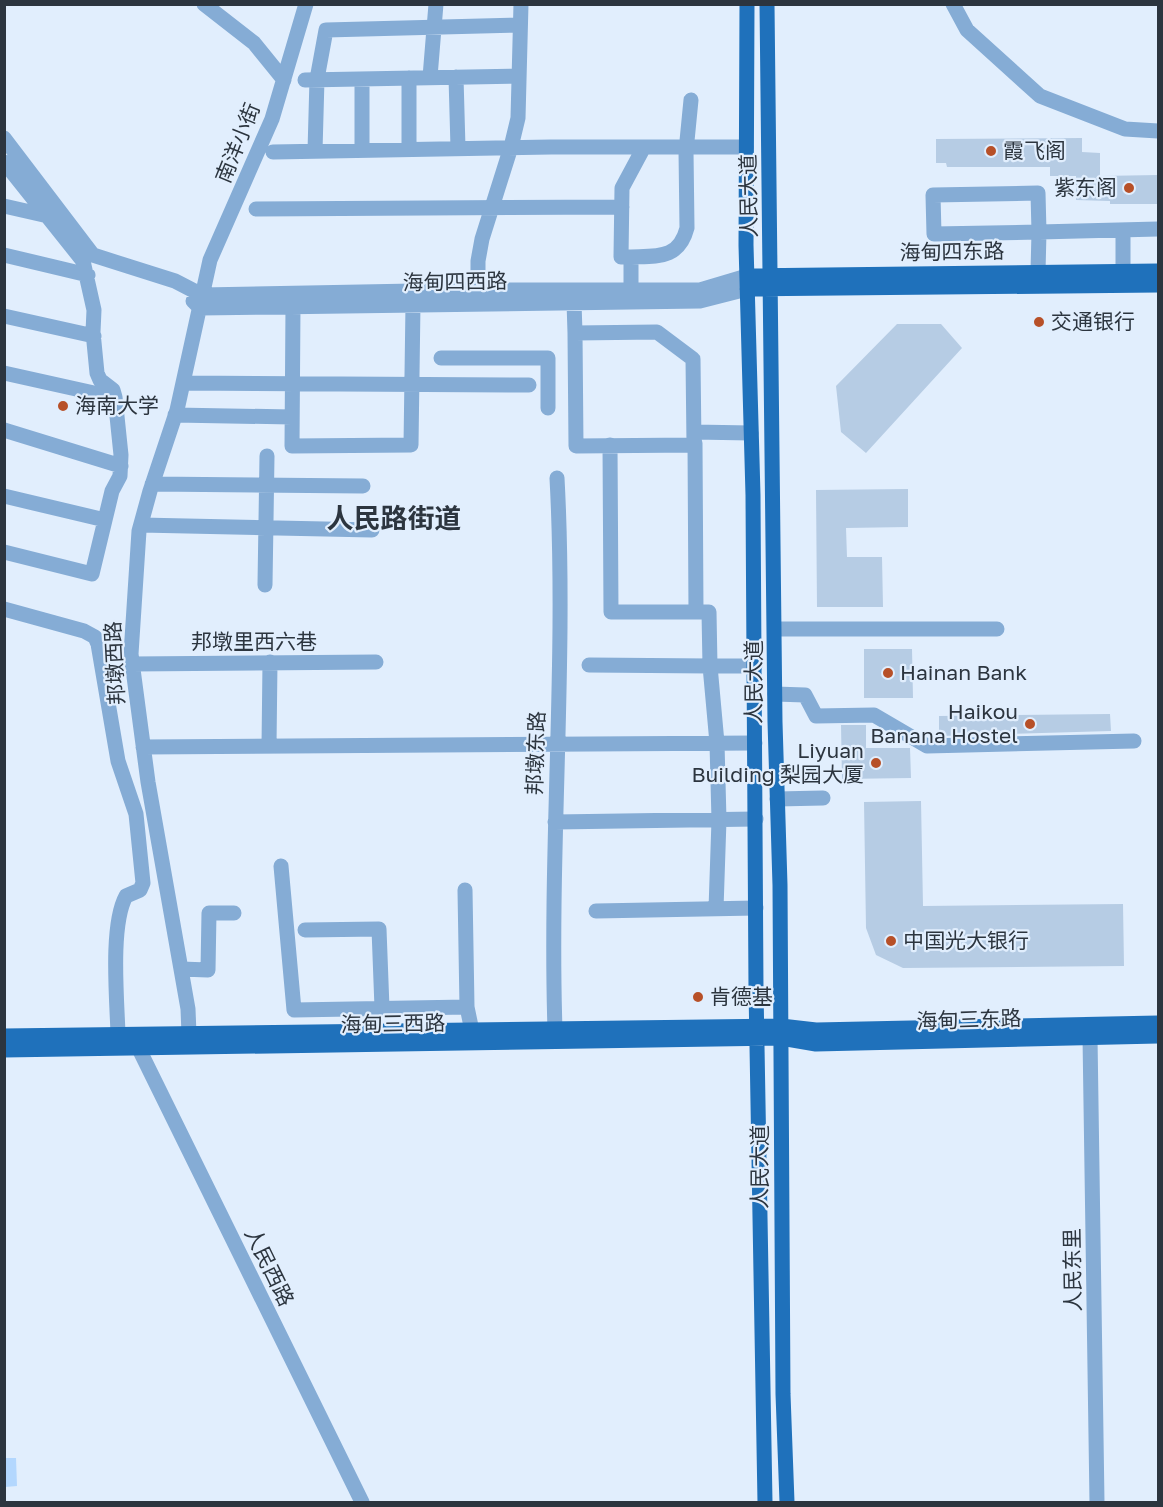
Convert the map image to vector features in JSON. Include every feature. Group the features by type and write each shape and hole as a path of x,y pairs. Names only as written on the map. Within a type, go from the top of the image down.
{"main road":[{"name":"人民大道","path":"747,4 747,283 755,666 757,1032 765,1503"},
{"name":"人民大道","path":"767,4 775,694 780,885 783,1394 787,1503"},
{"name":"海甸四东路","path":"772,283 1158,271"},
{"name":"海甸四东路","path":"747,283 1158,285"},
{"path":"781,1032 1158,1023"},
{"name":"海甸三西路","path":"4,1036 555,1030 781,1032"},
{"name":"海甸三西路","path":"4,1050 139,1049 757,1032"},
{"name":"海甸三东路","path":"781,1032 816,1044 1158,1036"}],"street":[{"path":"204,4 254,42 284,80"},
{"name":"南洋小街","path":"201,302 210,260 272,120 306,4"},
{"path":"430,77 436,4"},
{"path":"477,290 480,250 490,208 512,147 518,118 521,4"},
{"path":"954,4 967,30 1040,96 1125,129 1158,131"},
{"path":"315,151 311,80 326,30 520,26"},
{"path":"311,80 518,76"},
{"path":"456,77 458,148"},
{"path":"409,78 409,149"},
{"path":"362,79 362,150"},
{"path":"644,147 622,188 621,257 654,256 672,252 681,245 687,228 687,147 692,100"},
{"path":"4,138 93,255 175,281 201,302"},
{"path":"273,152 512,147 746,147"},
{"path":"4,162 83,261 88,275 94,310 93,336 98,377 112,389 115,397 121,466 120,476 112,491 92,573 4,552"},
{"path":"1038,273 1039,232 1038,193 933,195 934,234 1039,232 1123,230 1158,230"},
{"path":"4,206 48,216"},
{"path":"256,209 622,207"},
{"path":"1123,230 1123,272"},
{"path":"4,255 88,275"},
{"path":"631,257 631,291"},
{"name":"海甸四西路","path":"201,302 477,290 700,290 747,283"},
{"name":"海甸四西路","path":"201,302 293,306 700,301 747,283"},
{"name":"邦墩西路","path":"189,1034 188,1009 143,747 132,664 132,624 141,525 175,415 201,302"},
{"path":"574,302 576,446 610,446 751,433"},
{"path":"293,306 292,446 411,445 413,304"},
{"path":"4,316 93,336"},
{"path":"574,333 657,332 693,359 696,612"},
{"path":"441,358 548,358 548,408"},
{"path":"183,383 525,385 521,358"},
{"path":"4,373 94,393 112,389"},
{"path":"175,415 292,417"},
{"path":"4,430 121,466"},
{"path":"610,446 611,612 709,612 719,820 716,909"},
{"path":"265,585 267,456"},
{"name":"邦墩东路","path":"555,1030 556,744 561,566 557,478"},
{"path":"152,484 363,486"},
{"path":"4,496 105,520"},
{"path":"141,525 372,530"},
{"path":"4,609 84,631 95,637 98,644 117,761 136,814 143,883 140,890 126,896 120,913 117,948 118,1034"},
{"path":"775,629 997,629"},
{"path":"269,746 270,662"},
{"name":"邦墩里西六巷","path":"132,664 376,662"},
{"path":"589,665 755,666"},
{"path":"775,694 806,695 816,716 874,715 927,746 1134,741"},
{"path":"143,747 755,743"},
{"path":"777,799 824,798"},
{"path":"555,822 756,819"},
{"path":"281,866 294,1010 467,1007"},
{"path":"465,890 467,1007 472,1031"},
{"path":"596,911 756,909"},
{"path":"181,969 208,970 209,912 234,913"},
{"path":"305,930 379,929 382,1008"},
{"name":"人民东里","path":"1090,1037 1097,1503"},
{"name":"人民西路","path":"139,1049 362,1503"}],"shaded area":[{"path":"5,1458 16,1458 17,1486 5,1487"}],"building":[{"path":"1082,138 1082,152 1100,153 1100,176 1158,175 1158,204 1110,204 1110,201 1076,200 1076,176 1050,176 1050,167 947,167 946,163 936,163 936,139"},
{"path":"897,324 941,324 962,348 866,453 841,432 836,386"},
{"path":"908,489 908,527 846,528 847,557 882,557 883,607 817,607 816,490"},
{"name":"Hainan Bank","path":"864,649 912,649 913,698 864,698"},
{"path":"1110,714 1111,731 939,736 939,716"},
{"name":"Liyuan Building 梨园大厦","path":"841,725 866,725 866,748 910,748 911,778 842,779"},
{"path":"921,801 923,906 1123,904 1124,966 903,968 876,955 866,928 864,802"}],"place":[{"name":"霞飞阁","path":"991,151"},
{"name":"紫东阁","path":"1129,188"},
{"name":"交通银行","path":"1039,322"},
{"name":"海南大学","path":"63,406"},
{"name":"Hainan Bank","path":"888,673"},
{"name":"Haikou Banana Hostel","path":"1030,724"},
{"name":"Liyuan Building 梨园大厦","path":"876,763"},
{"name":"中国光大银行","path":"891,941"},
{"name":"肯德基","path":"698,997"}],"district":[{"name":"人民路街道","path":"394,519"}]}
